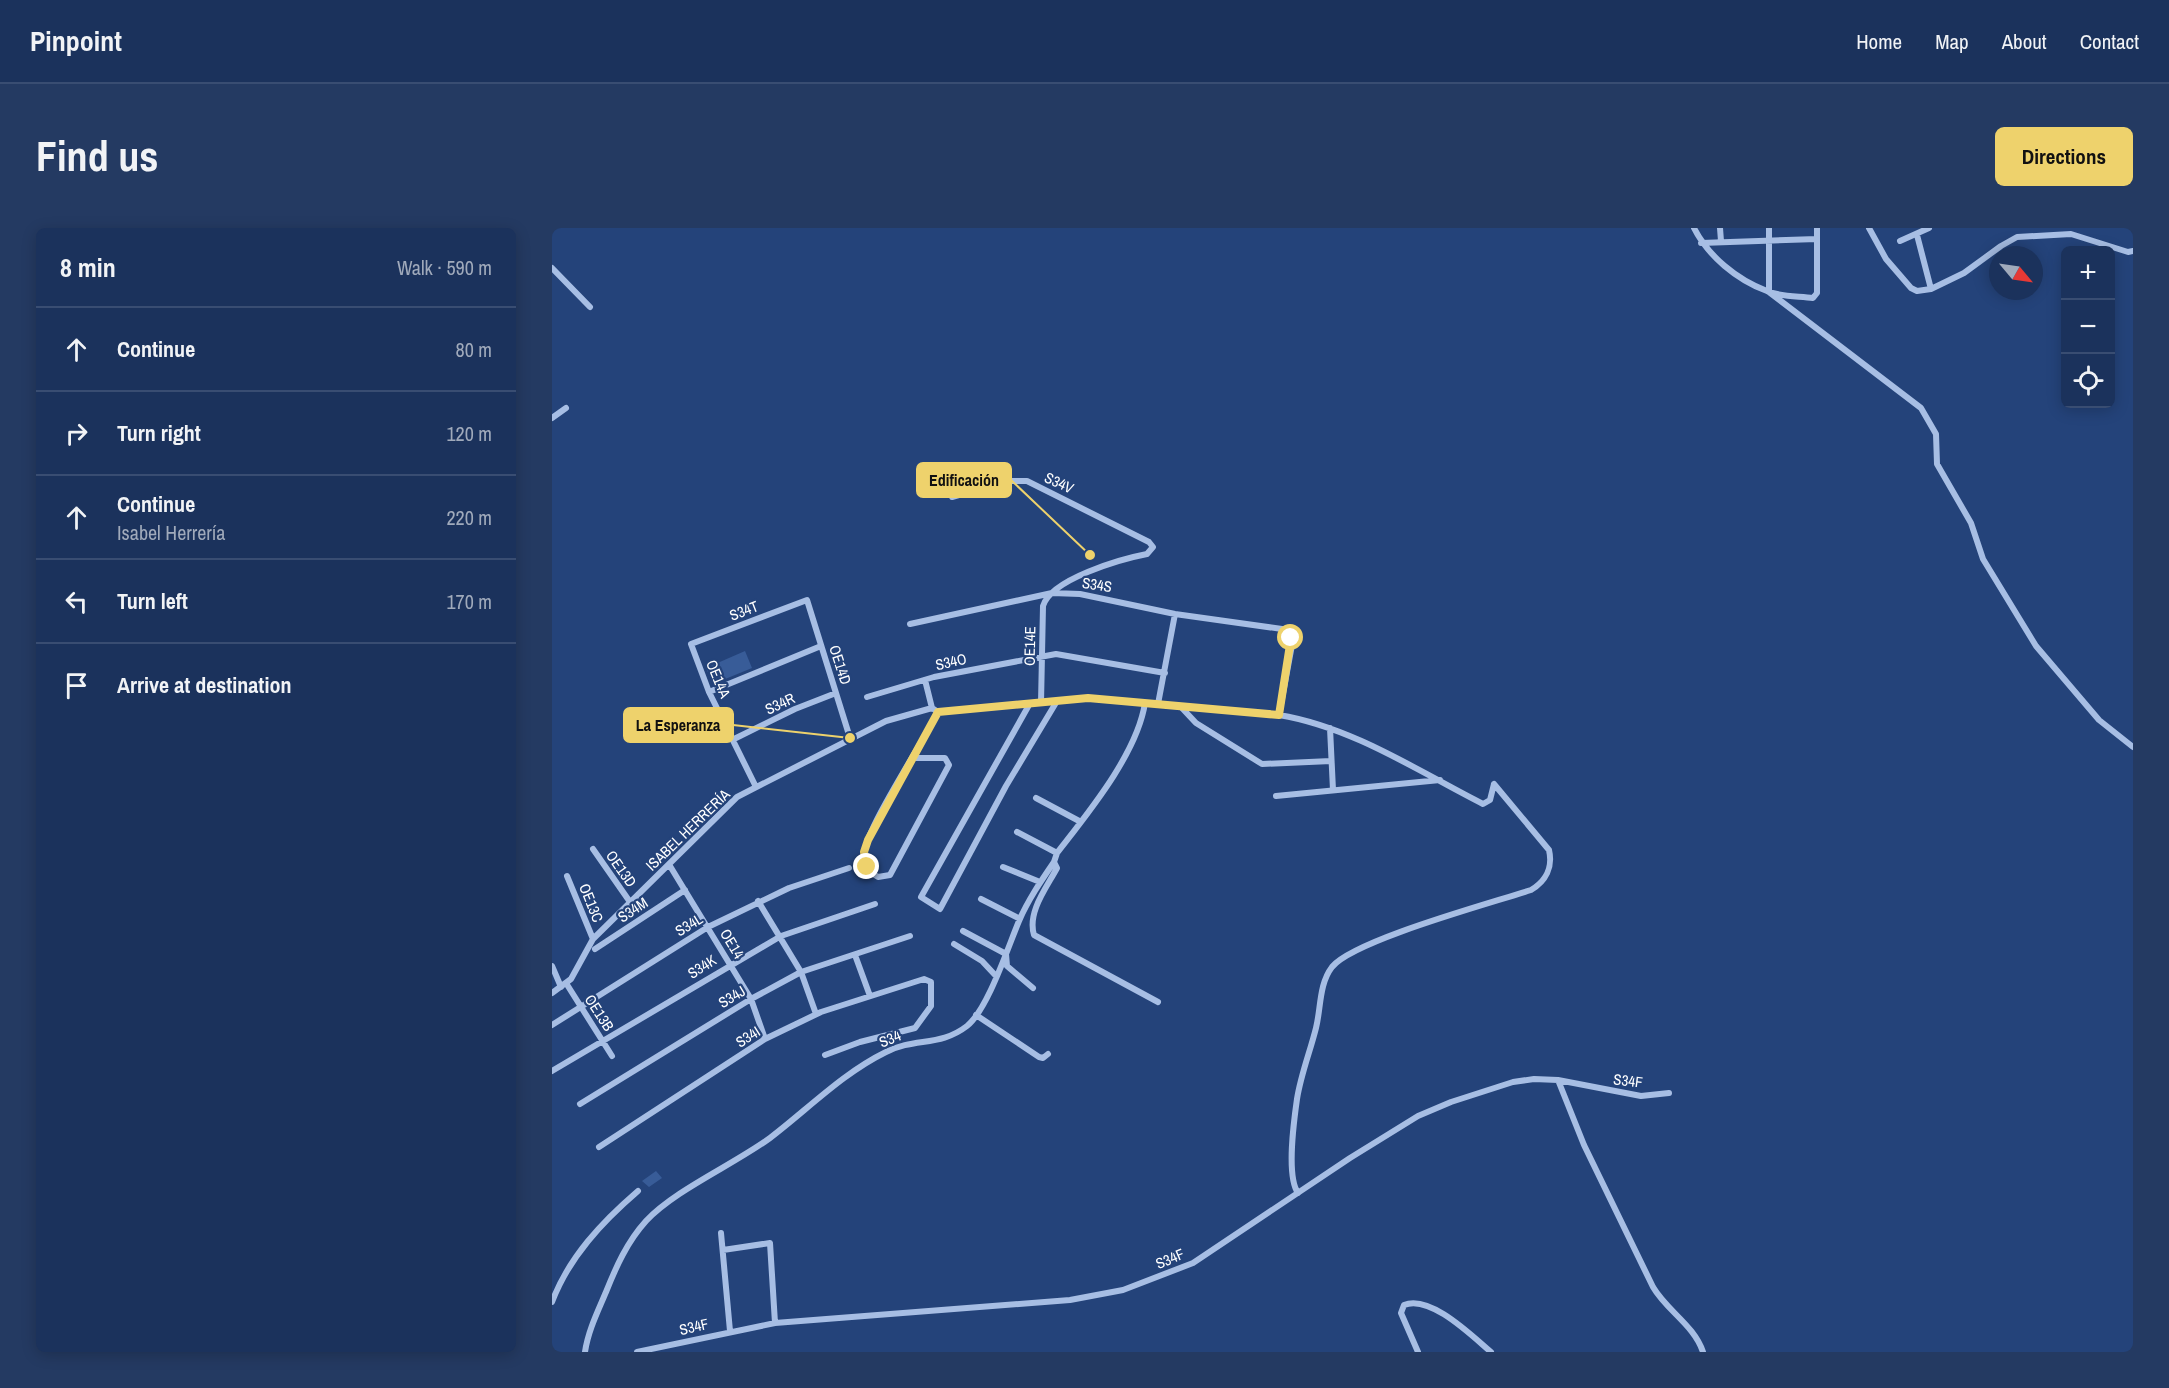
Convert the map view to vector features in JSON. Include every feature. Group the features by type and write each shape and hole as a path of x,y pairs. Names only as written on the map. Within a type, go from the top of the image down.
{"street":[{"path":"1694,228 1701,243 1727,268 1769,292 1921,408 1936,434 1937,464 1971,523 1983,559 2036,646 2099,720 2133,747"},
{"path":"1720,228 1721,242"},
{"path":"1769,228 1769,292"},
{"path":"1769,292 1816,296 1817,228"},
{"path":"1869,228 1886,259 1911,288 1917,291 1931,289 1964,273 2017,237 2070,231 2128,252 2133,251"},
{"path":"1900,241 1929,228"},
{"path":"1917,235 1931,289"},
{"path":"1701,243 1817,239"},
{"path":"553,264 590,307"},
{"path":"552,417 566,408"},
{"name":"S34V","path":"952,497 1007,481 1027,481 1149,542 1152,549 1147,554 1114,560 1052,594"},
{"name":"S34S","path":"910,624 1052,594 1103,597 1175,614 1282,629 1290,636 1292,645 1279,715"},
{"name":"OE14E","path":"1041,703 1043,606 1045,600 1052,594"},
{"name":"S34T","path":"691,644 806,599"},
{"name":"OE14D","path":"806,599 850,738"},
{"path":"1158,704 1175,614"},
{"name":"OE14A","path":"691,644 709,692 756,787"},
{"path":"709,692 821,646"},
{"name":"S34O","path":"867,696 926,680 1056,654 1165,673"},
{"path":"913,758 945,758 950,765 890,875 878,877 867,867 865,847 913,758 935,710 926,680"},
{"name":"S34R","path":"734,739 795,709 836,693"},
{"name":"ISABEL HERRERÍA","path":"552,993 563,985 578,968 592,939 670,866 721,810 756,787 894,718 935,710 1029,705 1088,698 1301,718 1330,728 1440,780 1483,804 1490,800 1494,784 1549,849 1550,868 1543,880 1531,890 1383,940 1347,956 1332,968 1322,990 1316,1026 1297,1103 1293,1177 1298,1193"},
{"path":"1029,705 921,897 940,909 1006,786 1057,701"},
{"name":"S34","path":"585,1352 592,1324 611,1279 631,1240 646,1220 671,1201 768,1139 872,1060 914,1042 948,1038 967,1026 976,1016 1020,919 1057,853 1117,768 1142,720 1145,703"},
{"path":"1181,707 1197,723 1262,764 1331,760"},
{"path":"1330,728 1333,790"},
{"path":"1276,796 1440,780"},
{"path":"1036,798 1081,822"},
{"path":"1017,832 1057,853"},
{"name":"OE13D","path":"593,849 630,902"},
{"path":"1054,862 1057,868 1038,904 1033,927 1034,934 1158,1002"},
{"name":"OE14","path":"670,866 751,999 765,1040"},
{"name":"S34L","path":"552,1025 708,927 758,901 849,867"},
{"path":"1003,867 1040,882"},
{"name":"OE13C","path":"567,876 592,939"},
{"name":"S34M","path":"595,949 685,890"},
{"path":"981,899 1020,919"},
{"path":"758,901 801,972 816,1014"},
{"name":"S34K","path":"552,1071 781,936 875,904"},
{"path":"963,931 1006,954 1007,966 1033,988"},
{"name":"S34J","path":"580,1104 751,999 801,972 910,936"},
{"path":"954,944 982,961 996,976"},
{"path":"855,955 870,996"},
{"name":"OE13B","path":"552,966 612,1056"},
{"name":"S34I","path":"599,1147 765,1040 816,1014 924,979 932,985 932,1002 915,1028 860,1042 825,1055"},
{"path":"976,1016 1039,1057 1044,1058 1048,1054"},
{"name":"S34F","path":"637,1352 730,1330 775,1323 1070,1300 1115,1292 1193,1263 1418,1116 1513,1082 1534,1079 1558,1080 1641,1096 1669,1094"},
{"path":"1558,1080 1631,1247 1659,1299 1689,1326 1704,1352"},
{"path":"552,1302 573,1260 612,1213 638,1191"},
{"path":"721,1233 730,1330"},
{"path":"723,1250 770,1242 775,1323"},
{"path":"1418,1352 1401,1312 1404,1305 1411,1302 1428,1305 1450,1318 1491,1352"}],"shaded area":[{"path":"745,651 752,668 713,684 706,668"},
{"path":"656,1171 662,1178 649,1187 642,1181"}],"place":[{"name":"Edificación","path":"1090,555"},
{"name":"La Esperanza","path":"850,738"}],"route":[{"path":"867,867 864,852 868,840 938,712 970,707 1029,705 1088,698 1279,715 1292,645 1291,638"}]}
